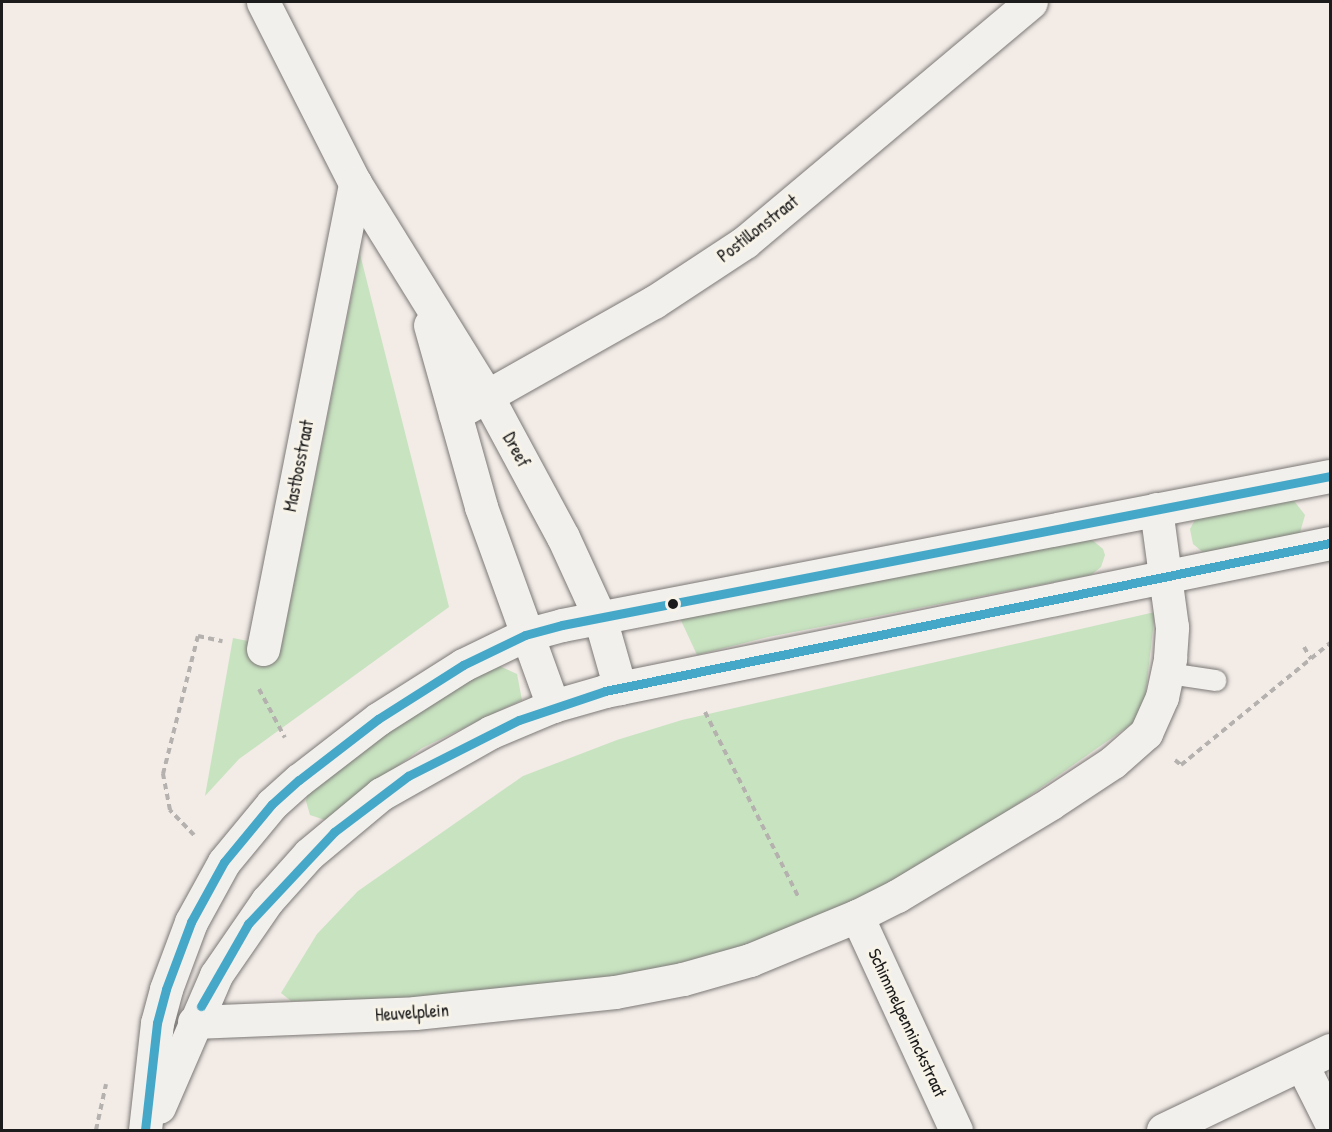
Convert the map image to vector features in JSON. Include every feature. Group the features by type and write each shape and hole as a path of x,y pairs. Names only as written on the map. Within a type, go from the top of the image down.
{"street":[{"name":"Postillonstraat","path":"455,414 654,302 745,242 1031,2"},
{"name":"Dreef","path":"266,3 355,183 487,396 563,537 600,618 620,688"},
{"name":"Mastbosstraat","path":"263,649 355,183"},
{"name":"Dreef","path":"420,289 481,507 525,635 553,706"},
{"path":"147,1131 157,1023 177,952 206,892 225,862 272,804 324,760 405,701 463,665 525,635 600,618 1330,476"},
{"name":"Heuvelplein","path":"157,1023 380,1016 548,1002 683,979 750,960 817,934 897,896 1051,803 1113,762 1146,733 1158,710 1168,673 1172,627 1156,509"},
{"path":"147,1131 216,975 248,924 333,832 408,776 472,741 553,706 620,688 1330,543"},
{"name":"Schimmelpenninckstraat","path":"857,916 957,1131"},
{"path":"1163,1131 1330,1050"},
{"path":"1302,1065 1330,1121"}],"lane":[{"path":"1168,673 1215,680"}],"path":[{"path":"194,836 170,810 163,774 198,636 263,649 258,675 260,695 289,743"},
{"path":"1146,733 1180,765 1330,643"},
{"path":"1304,647 1311,659"},
{"path":"687,674 817,934"}],"green space":[{"path":"360,254 449,607 239,759 205,796 233,638 281,648"},
{"path":"1291,497 1305,515 1299,536 1205,554 1193,544 1190,529 1197,516"},
{"path":"1091,539 1103,549 1105,555 1101,567 1091,575 768,637 697,655 679,616"},
{"path":"1155,612 1143,716 928,867 751,947 649,975 380,1001 291,1001 281,993 317,934 358,891 523,776 617,740 682,720"},
{"path":"495,664 517,674 522,700 422,748 325,820 310,815 306,801 308,793 413,712"}],"transit line":[{"path":"145,1130 157,1023 166,989 191,922 224,862 272,804 299,780 378,719 463,665 525,635 562,625 1330,476"},
{"path":"201,1006 248,924 334,832 408,776 519,720 605,691 1330,543"}]}
